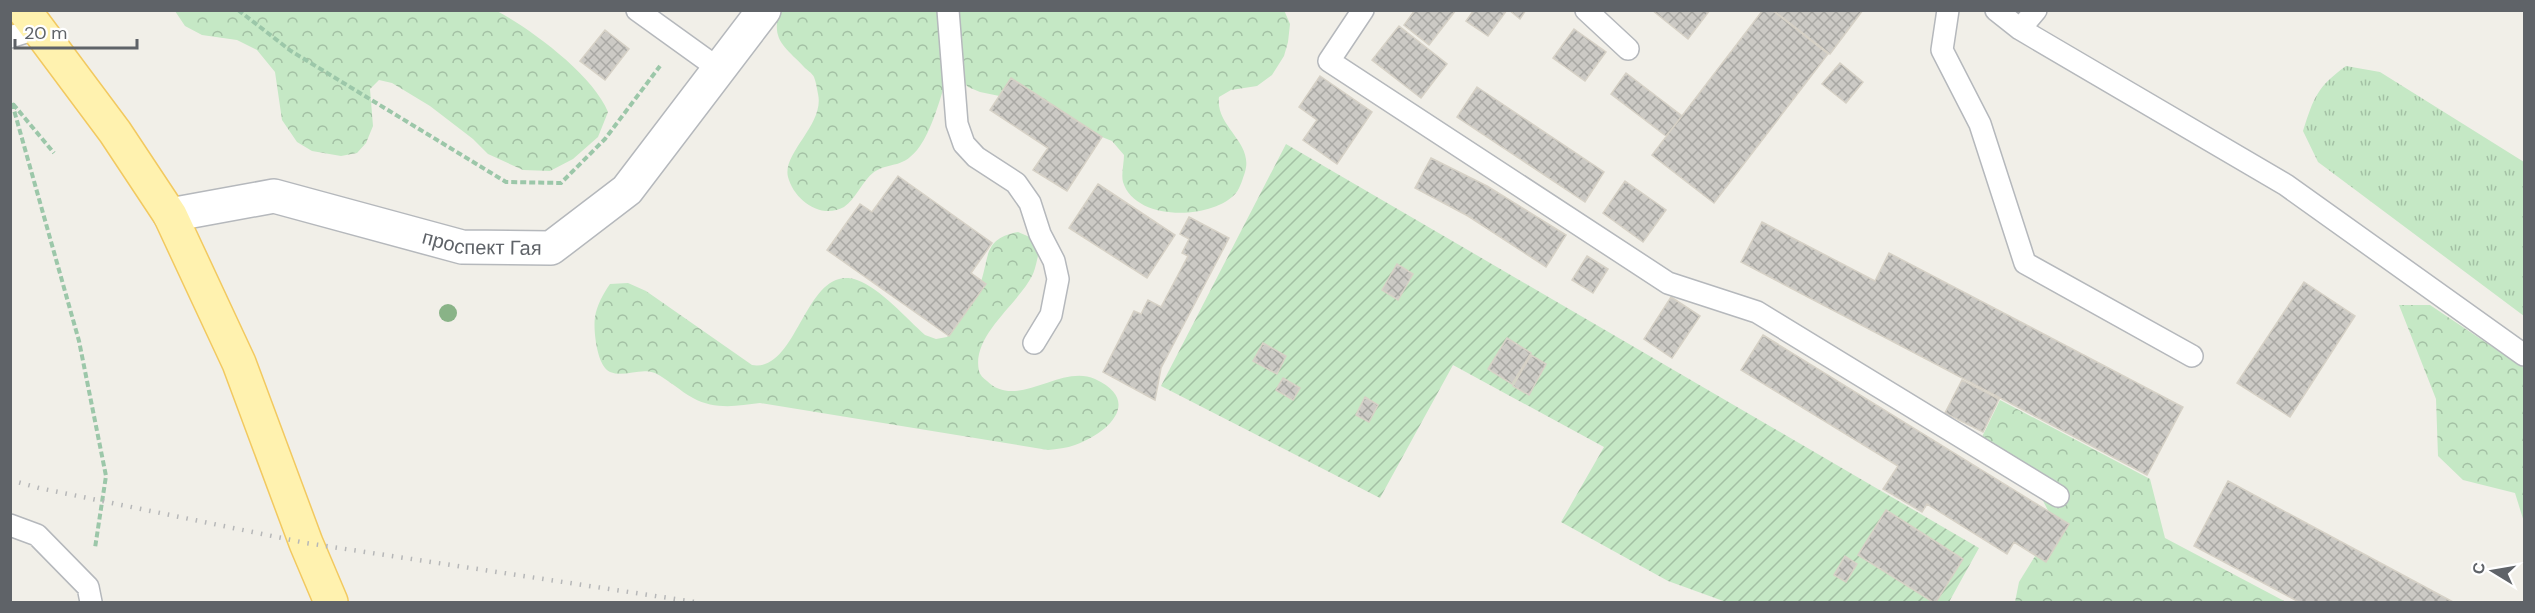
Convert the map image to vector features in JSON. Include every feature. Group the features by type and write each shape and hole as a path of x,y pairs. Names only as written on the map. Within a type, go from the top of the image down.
{"main road":[{"path":"24,25 115,132 170,214 239,363 306,543 332,603"}],"street":[{"name":"проспект Гая","path":"170,214 274,196 462,248 551,248 627,190 764,10"}],"lane":[{"path":"637,10 719,69"},
{"path":"948,10 957,124 964,144 976,158 1016,183 1030,203 1040,234 1054,261 1058,279 1051,315 1034,343"},
{"path":"1363,10 1329,61 1668,284 1757,312 2058,496"},
{"path":"1586,10 1628,49"},
{"path":"1948,10 1942,50 1980,124 2025,263 2192,356"},
{"path":"1996,10 2020,29 2286,185 2524,356"},
{"path":"2020,29 2036,10"},
{"path":"10,525 37,535 90,595"}],"path":[{"path":"238,10 291,51 506,182 561,183 604,139 678,41"},
{"path":"11,102 54,153"},
{"path":"11,102 79,341 106,476 90,595"}],"green space":[{"path":"780,10 1284,10 1290,24 1284,56 1272,75 1257,86 1231,90 1219,97 1219,108 1240,143 1246,161 1240,186 1236,193 1225,202 1193,212 1175,213 1142,204 1130,195 1123,182 1124,155 1112,141 1014,99 980,92 968,87 962,80 944,87 928,133 914,154 902,162 874,172 848,204 826,211 810,206 802,200 788,177 791,158 815,116 818,94 813,76 785,48 778,36 777,20"},
{"path":"175,11 497,11 544,42 576,69 589,83 608,112 598,137 573,159 550,171 523,170 488,154 473,139 430,106 392,83 379,80 370,89 373,126 366,143 357,153 341,156 312,151 297,142 282,120 275,72 257,50 237,40 202,35 185,26"},
{"path":"2346,66 2380,72 2524,162 2524,316 2318,162 2303,131 2318,94 2329,80"},
{"path":"1286,144 1979,548 1949,602 1726,602 1668,581 1561,522 1604,447 1453,365 1380,498 1161,386"},
{"path":"1018,232 1032,238 1039,252 1035,269 1026,285 989,332 978,358 979,371 984,379 999,389 1012,391 1068,377 1082,376 1095,379 1109,388 1117,397 1118,406 1115,416 1099,433 1072,446 1048,450 760,403 718,406 693,398 649,371 621,374 610,372 599,356 595,339 595,323 599,304 610,284 628,283 646,291 752,365 768,363 781,353 813,301 825,287 839,279 857,280 866,284 893,304 925,335 936,339 947,337 968,308 978,289 992,246 1006,235"},
{"path":"2399,305 2430,305 2524,368 2524,522 2515,493 2463,480 2438,456 2436,399"},
{"path":"2000,400 2150,479 2165,538 2286,602 2015,602 2019,582 2055,524 2039,493 1980,441"}],"building":[{"path":"1415,10 1456,10 1429,45 1404,25"},
{"path":"1474,10 1507,10 1488,36 1466,21"},
{"path":"1509,10 1526,10 1520,19"},
{"path":"1652,10 1710,10 1688,39"},
{"path":"1763,10 1772,10 1828,54 1714,203 1652,155"},
{"path":"1773,10 1863,10 1830,54"},
{"path":"1399,26 1447,64 1421,98 1372,60"},
{"path":"1574,29 1606,52 1585,81 1553,58"},
{"path":"605,30 629,49 605,80 580,61"},
{"path":"1840,63 1863,82 1846,103 1822,84"},
{"path":"1626,73 1682,116 1666,136 1611,94"},
{"path":"1320,76 1372,112 1337,164 1303,140 1317,120 1299,107"},
{"path":"1011,78 1102,137 1067,191 1033,170 1048,148 990,110"},
{"path":"1477,87 1604,172 1585,202 1457,117"},
{"path":"1431,158 1487,186 1566,235 1546,267 1468,216 1415,188"},
{"path":"898,176 992,243 971,273 986,284 949,336 827,250 860,204 872,212"},
{"path":"1625,181 1666,210 1643,242 1603,213"},
{"path":"1098,184 1175,235 1147,278 1069,228"},
{"path":"1189,217 1229,238 1161,368 1155,400 1103,372 1134,311 1141,314 1148,300 1161,307 1188,256 1182,253 1189,239 1180,234"},
{"path":"1762,222 1875,281 1889,253 2183,407 2147,475 1741,262"},
{"path":"1587,256 1608,269 1593,293 1572,280"},
{"path":"1397,264 1413,274 1398,300 1382,290"},
{"path":"2304,282 2355,316 2290,417 2237,383"},
{"path":"1671,297 1700,316 1672,358 1644,339"},
{"path":"1763,335 2069,524 2046,562 2014,542 2007,554 1927,504 1922,512 1883,489 1898,466 1741,370"},
{"path":"1507,338 1531,353 1512,384 1488,369"},
{"path":"1263,343 1286,356 1277,374 1253,361"},
{"path":"1531,355 1546,364 1529,395 1513,386"},
{"path":"1283,378 1300,388 1293,400 1276,390"},
{"path":"1962,380 1999,399 1983,432 1945,413"},
{"path":"1365,397 1378,405 1369,422 1356,415"},
{"path":"2228,481 2453,602 2299,602 2194,546"},
{"path":"1886,510 1963,559 1936,602 1858,555"},
{"path":"1845,556 1857,564 1846,582 1834,575"}],"railway":[{"path":"10,480 306,543 695,602"}]}
